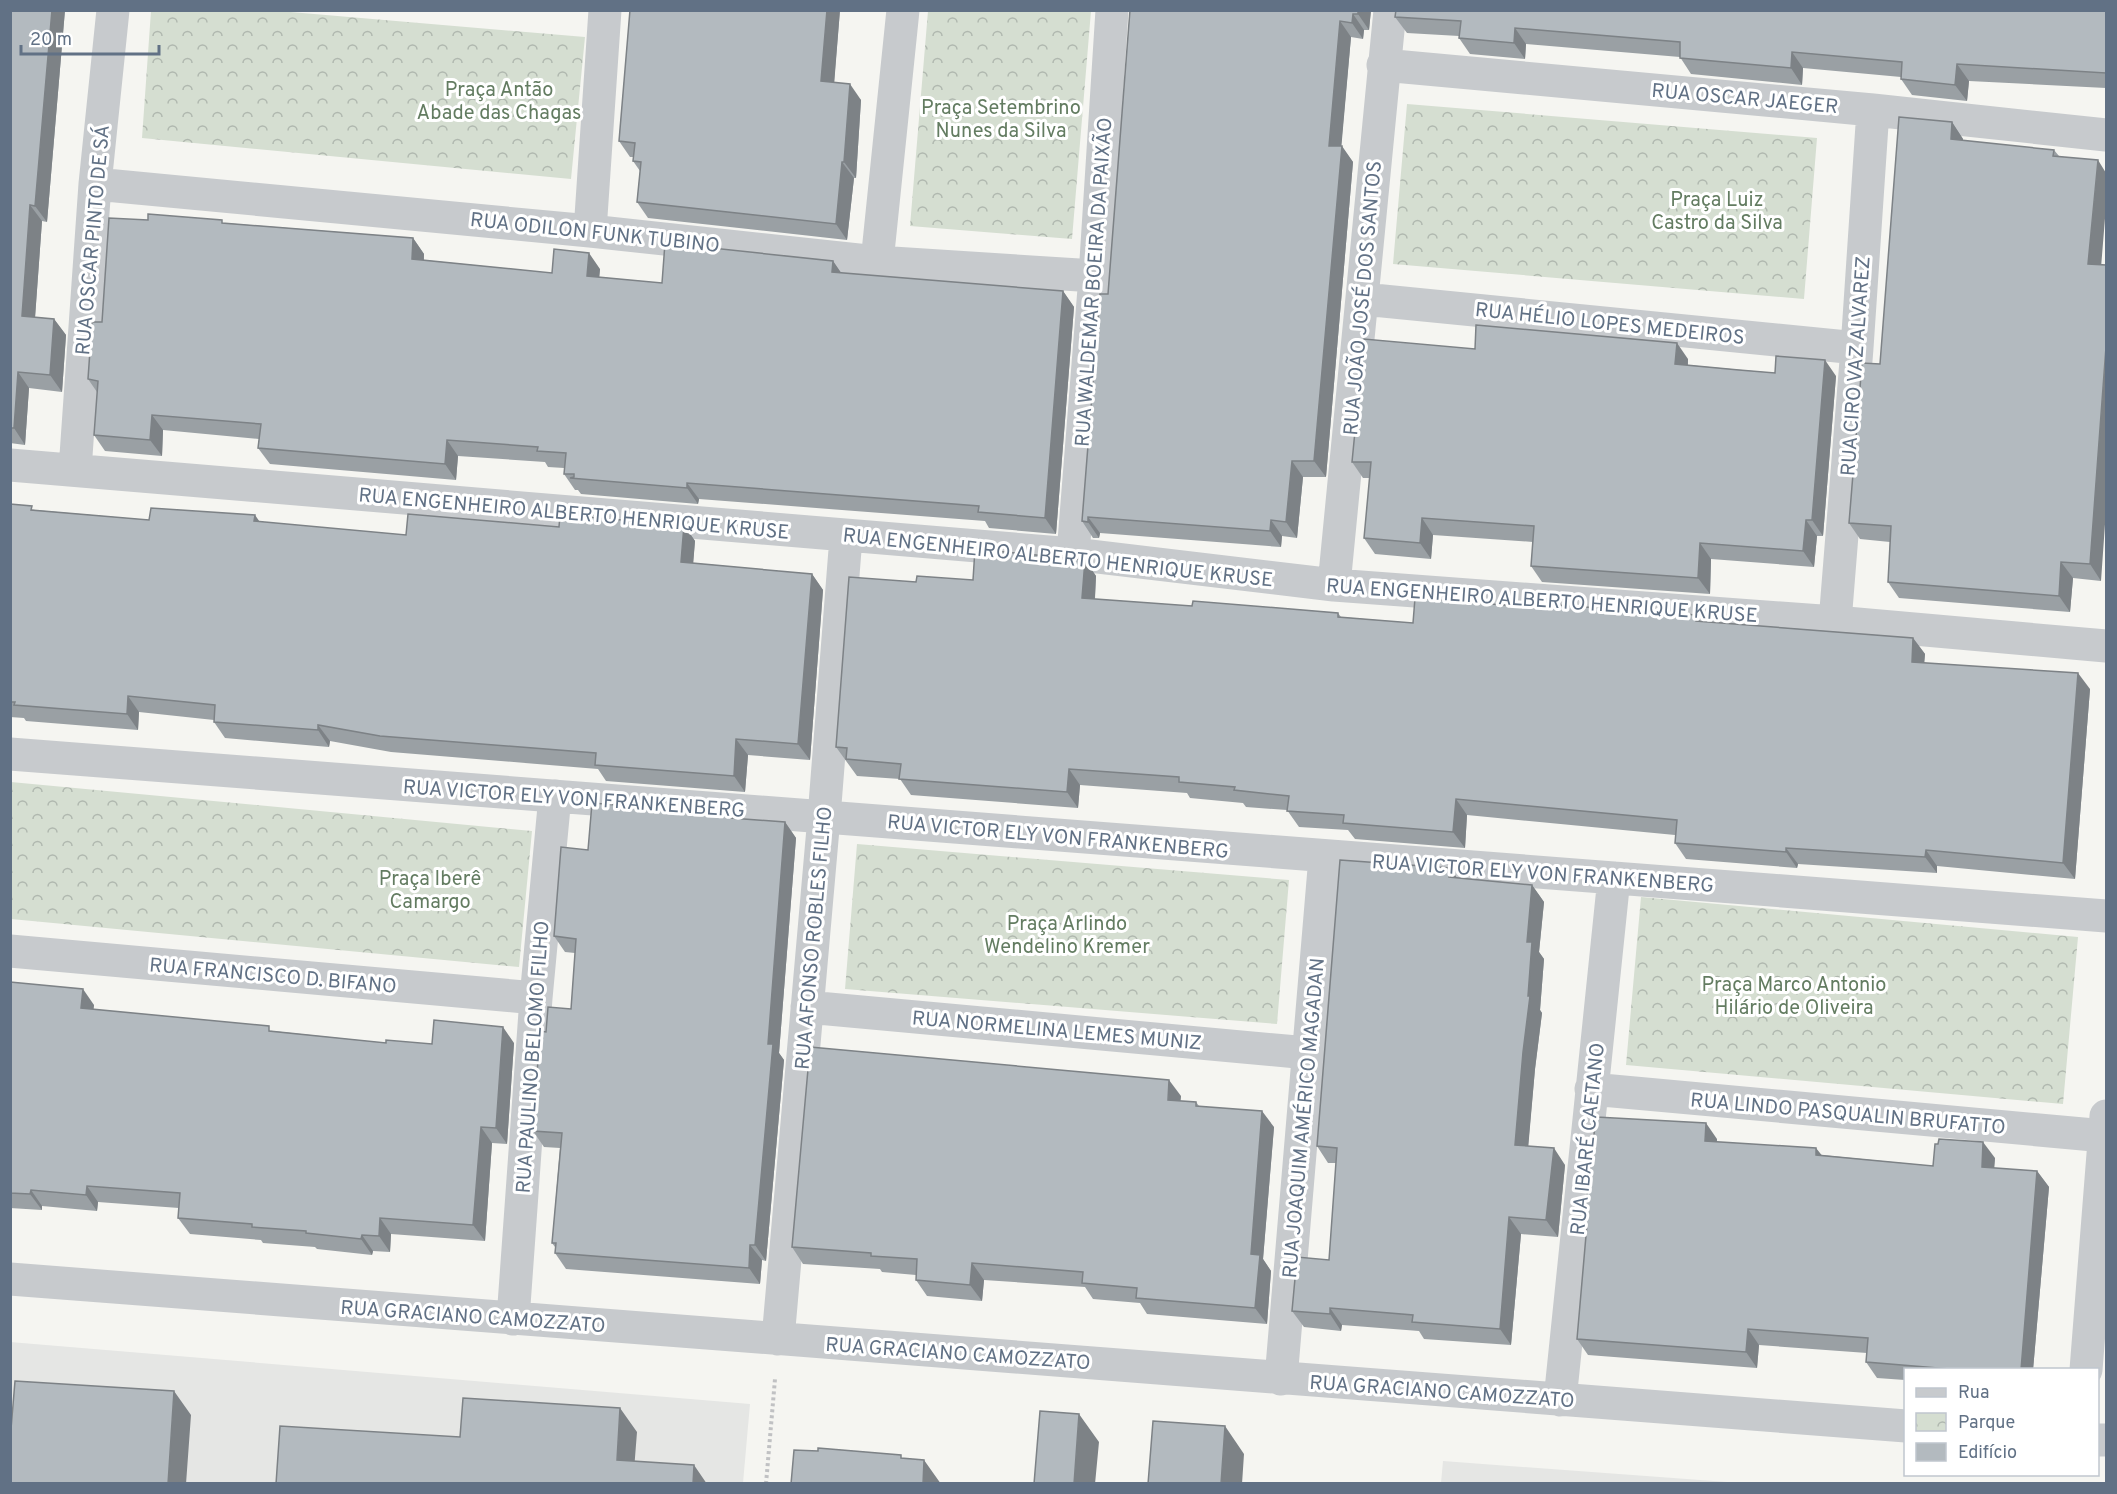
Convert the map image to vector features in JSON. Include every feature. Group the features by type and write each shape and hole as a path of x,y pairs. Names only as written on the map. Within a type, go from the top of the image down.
{"street":[{"name":"RUA OSCAR PINTO DE SÁ","path":"75,470 95,184 113,10"},
{"path":"590,231 605,10"},
{"path":"877,262 903,10"},
{"name":"RUA WALDEMAR BOEIRA DA PAIXÃO","path":"1073,554 1095,276 1112,10"},
{"name":"RUA JOÃO JOSÉ DOS SANTOS","path":"1334,585 1390,10"},
{"name":"RUA OSCAR JAEGER","path":"1383,65 1873,110 2106,135"},
{"name":"RUA CIRO VAZ ALVAREZ","path":"1835,622 1873,110"},
{"name":"RUA ODILON FUNK TUBINO","path":"95,184 590,231 877,262 1095,276"},
{"name":"RUA HÉLIO LOPES MEDEIROS","path":"1363,299 1857,348"},
{"name":"RUA ENGENHEIRO ALBERTO HENRIQUE KRUSE","path":"10,465 846,537 1073,554 1334,585 1835,622 2106,646"},
{"name":"RUA AFONSO ROBLES FILHO","path":"778,1339 846,537"},
{"name":"RUA VICTOR ELY VON FRANKENBERG","path":"10,754 2106,916"},
{"name":"RUA PAULINO BELOMO FILHO","path":"513,1319 536,998 555,796"},
{"name":"RUA JOAQUIM AMÉRICO MAGADAN","path":"1281,1378 1325,857"},
{"name":"RUA IBARÉ CAETANO","path":"1560,1400 1614,878"},
{"name":"RUA FRANCISCO D. BIFANO","path":"10,951 536,998"},
{"name":"RUA NORMELINA LEMES MUNIZ","path":"807,1007 1308,1053"},
{"name":"RUA LINDO PASQUALIN BRUFATTO","path":"1591,1089 2106,1126"},
{"path":"2086,1368 2106,1126"},
{"name":"RUA GRACIANO CAMOZZATO","path":"10,1280 1904,1426"}],"path":[{"path":"766,1484 778,1339"}],"shaded area":[{"path":"10,1342 750,1404 743,1483 11,1483"},
{"path":"1443,1461 1741,1483 1441,1483"}],"green space":[{"name":"Praça Antão Abade das Chagas","path":"151,11 279,11 585,37 571,179 142,138"},
{"name":"Praça Setembrino Nunes da Silva","path":"928,11 1091,11 1072,239 910,226"},
{"name":"Praça Luiz Castro da Silva","path":"1407,104 1817,138 1804,299 1393,264"},
{"name":"Praça Iberê Camargo","path":"11,782 532,831 519,967 11,919"},
{"name":"Praça Arlindo Wendelino Kremer","path":"857,844 1289,880 1277,1024 845,989"},
{"name":"Praça Marco Antonio Hilário de Oliveira","path":"1641,897 2078,937 2063,1104 1626,1065"}],"building":[{"path":"10,10 52,10 35,206 30,205 22,316 54,319 50,375 18,372 14,428 10,428"},
{"path":"630,10 827,10 821,81 850,84 836,224 637,202 641,162 633,161 635,143 619,141"},
{"path":"1130,10 1358,10 1358,14 1353,14 1352,23 1340,21 1329,146 1342,146 1314,461 1292,461 1286,522 1271,520 1270,531 1088,517 1088,522 1082,521 1100,294 1108,294"},
{"path":"1396,10 2106,10 2106,73 1957,64 1955,85 1901,79 1902,62 1792,52 1791,68 1680,58 1680,42 1515,28 1514,43 1459,38 1461,21 1395,17"},
{"path":"1899,117 1952,122 1951,139 2054,150 2053,156 2098,160 2088,264 2106,265 2106,347 2090,564 2061,562 2059,596 1888,582 1891,526 1849,523 1862,363 1880,364"},
{"path":"148,214 222,220 222,223 413,238 412,259 552,273 554,249 589,253 587,276 662,283 665,243 833,261 832,272 1063,291 1045,518 978,512 979,506 687,483 687,488 570,478 574,477 574,474 564,474 566,453 537,451 538,447 447,440 445,464 258,448 261,424 152,415 150,440 94,435 98,381 88,379 92,322 102,322 109,218 148,220"},
{"path":"1476,325 1677,343 1675,364 1775,373 1776,356 1825,360 1812,520 1806,520 1803,551 1700,543 1698,578 1531,566 1534,526 1422,518 1420,543 1364,538 1371,462 1352,462 1364,339 1475,349"},
{"path":"10,504 32,506 31,510 149,520 151,508 255,515 254,521 406,535 408,514 559,527 560,515 684,525 681,562 812,574 798,744 736,739 734,776 595,765 596,753 380,736 318,725 318,730 214,722 215,705 128,696 127,714 14,705 15,702 10,702"},
{"path":"975,549 1085,560 1082,598 1192,606 1193,601 1338,613 1338,617 1413,623 1415,598 1528,607 1529,603 1696,615 1696,621 1913,638 1912,662 2078,673 2063,863 1926,850 1925,857 1786,848 1786,852 1675,843 1677,820 1456,799 1453,832 1343,823 1344,815 1287,811 1289,796 1234,790 1235,787 1179,782 1179,777 1069,769 1067,792 899,779 901,764 846,759 847,748 836,747 849,577 916,582 917,576 973,580"},
{"path":"592,803 732,814 731,818 785,822 768,1044 773,1044 755,1245 750,1245 749,1268 555,1253 556,1243 552,1243 562,1133 533,1131 540,1031 546,1032 548,1007 571,1009 576,939 554,936 561,847 588,850"},
{"path":"1340,860 1450,868 1449,877 1532,885 1527,942 1532,942 1528,996 1530,996 1515,1145 1554,1148 1546,1220 1509,1217 1500,1329 1412,1322 1413,1315 1330,1308 1330,1314 1292,1311 1297,1257 1329,1260 1337,1148 1317,1146"},
{"path":"10,982 83,989 81,1008 269,1026 269,1031 386,1043 386,1040 432,1044 434,1020 503,1027 496,1128 481,1127 473,1225 380,1218 379,1236 362,1235 361,1239 306,1233 306,1231 252,1227 252,1224 178,1218 180,1193 87,1186 86,1195 31,1190 30,1194 10,1193"},
{"path":"810,1047 1169,1080 1168,1100 1196,1102 1196,1106 1262,1111 1251,1254 1260,1255 1255,1308 1136,1298 1137,1288 1082,1283 1083,1272 972,1263 970,1285 916,1280 917,1259 792,1247"},
{"path":"1596,1117 1706,1123 1705,1141 1816,1148 1816,1155 1933,1166 1935,1144 1938,1144 1939,1139 1983,1142 1982,1167 2037,1171 2021,1368 1938,1368 1866,1362 1868,1338 1748,1329 1746,1352 1577,1339 1587,1224 1584,1223"},
{"path":"15,1381 174,1391 168,1484 10,1484 10,1441"},
{"path":"463,1398 620,1408 617,1460 694,1465 693,1484 276,1484 280,1426 460,1437"},
{"path":"1040,1411 1079,1414 1074,1484 1034,1484"},
{"path":"1153,1421 1225,1426 1221,1484 1148,1484"},
{"path":"818,1448 901,1455 901,1458 924,1460 923,1484 791,1484 794,1450 818,1451"}]}
